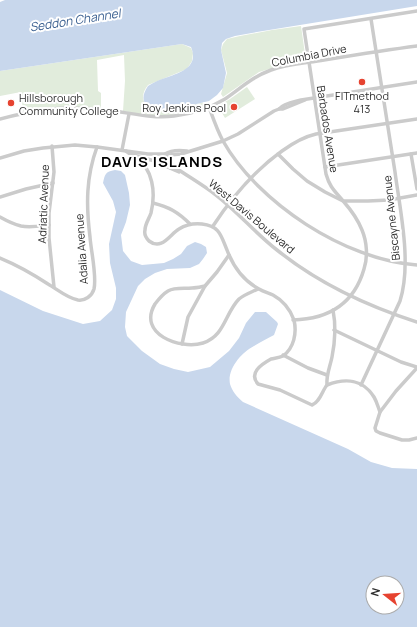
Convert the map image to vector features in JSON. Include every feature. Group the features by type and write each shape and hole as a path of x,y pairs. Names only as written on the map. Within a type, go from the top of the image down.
{"street":[{"path":"371,19 417,11"},
{"name":"Barbados Avenue","path":"293,320 317,317 343,304 360,283 367,254 363,231 354,215 330,186 325,167 304,29 371,19"},
{"name":"Biscayne Avenue","path":"361,385 400,301 405,263 399,198 371,19"},
{"name":"Columbia Drive","path":"0,119 46,109 103,110 153,117 187,114 209,107 224,99 259,75 277,68 417,46"},
{"path":"0,158 24,151 52,146 75,145 148,154 181,154 223,141 238,134 279,109 283,109 305,100 417,82"},
{"path":"209,107 223,141 237,161 272,198 296,217 331,239 346,246 384,260 417,265"},
{"path":"123,150 129,114"},
{"path":"213,226 228,204 251,177 266,163 301,139 311,135 417,119"},
{"name":"Adriatic Avenue","path":"52,146 54,161 49,225 50,253 54,287"},
{"name":"Adalia Avenue","path":"0,258 22,268 72,298 84,300 90,296 94,283 94,267 87,213 88,188 91,167 97,147"},
{"name":"West Davis Boulevard","path":"123,150 129,154 156,162 183,173"},
{"path":"164,154 181,150 188,151"},
{"path":"325,167 417,153"},
{"path":"278,154 292,169 307,181 343,201 368,201 417,195"},
{"path":"411,154 417,189"},
{"name":"West Davis Boulevard","path":"169,155 172,164 228,204 254,231 285,257 315,277 351,296 417,322"},
{"path":"135,156 148,170 152,184 153,204 144,231 146,238 150,242 156,244 164,242 175,231 190,224 213,226 223,238 229,255 240,273 258,289 286,304 293,320 295,333 293,343 283,355 272,359 256,370 254,378 258,384 280,390 312,405 316,403 327,385 327,375 332,358 334,345 333,310"},
{"path":"148,170 149,164 156,162"},
{"path":"0,197 53,183"},
{"path":"153,204 170,208 190,224"},
{"path":"0,217 13,224 21,226 30,227 49,225"},
{"path":"182,344 188,317 204,286 217,272 229,255"},
{"path":"204,286 170,290 158,300 153,309 151,318 154,328 158,333 175,343 193,345 205,342 218,334 239,299 258,289"},
{"path":"334,330 401,362 417,368 396,390 380,412 375,428 379,433 402,440 417,438"},
{"path":"283,355 308,368 327,375"},
{"path":"327,385 346,380 361,385 372,394 376,400 380,412"}],"green space":[{"path":"301,26 306,61 283,65 259,72 223,97 221,94 227,73 221,50 227,39"},
{"path":"182,44 191,48 193,53 192,61 187,69 148,85 143,94 144,103 148,109 161,111 207,102 208,105 175,115 146,116 123,111 125,81 124,55 97,60 98,91 101,93 101,108 46,107 23,111 21,92 0,96 0,71"},
{"path":"247,87 255,99 225,118 218,106"}],"water":[{"name":"Seddon Channel","path":"5,0 417,0 417,6 263,31 226,39 222,43 221,50 226,73 223,88 217,95 209,101 180,108 160,110 148,109 144,98 146,89 153,83 179,73 188,67 193,59 191,47 182,44 0,71 0,2"},
{"path":"115,170 121,171 125,175 130,205 121,235 123,251 131,261 142,265 164,263 181,254 187,246 195,242 206,247 207,253 199,264 190,268 167,269 155,273 145,279 138,286 126,312 125,327 127,336 142,351 160,364 174,369 188,372 210,367 229,351 239,338 246,323 255,312 266,312 278,324 274,335 245,352 236,362 231,373 230,384 233,391 239,398 243,402 348,449 371,462 392,468 417,469 417,627 0,627 0,290 43,311 83,324 100,321 112,310 116,299 116,288 110,263 109,244 116,212 113,201 103,183 104,177 107,173"}],"place":[{"name":"FITmethod 413","path":"362,82"},
{"name":"Hillsborough Community College","path":"11,103"},
{"name":"Roy Jenkins Pool","path":"234,107"}],"district":[{"name":"DAVIS ISLANDS","path":"162,161"}]}
